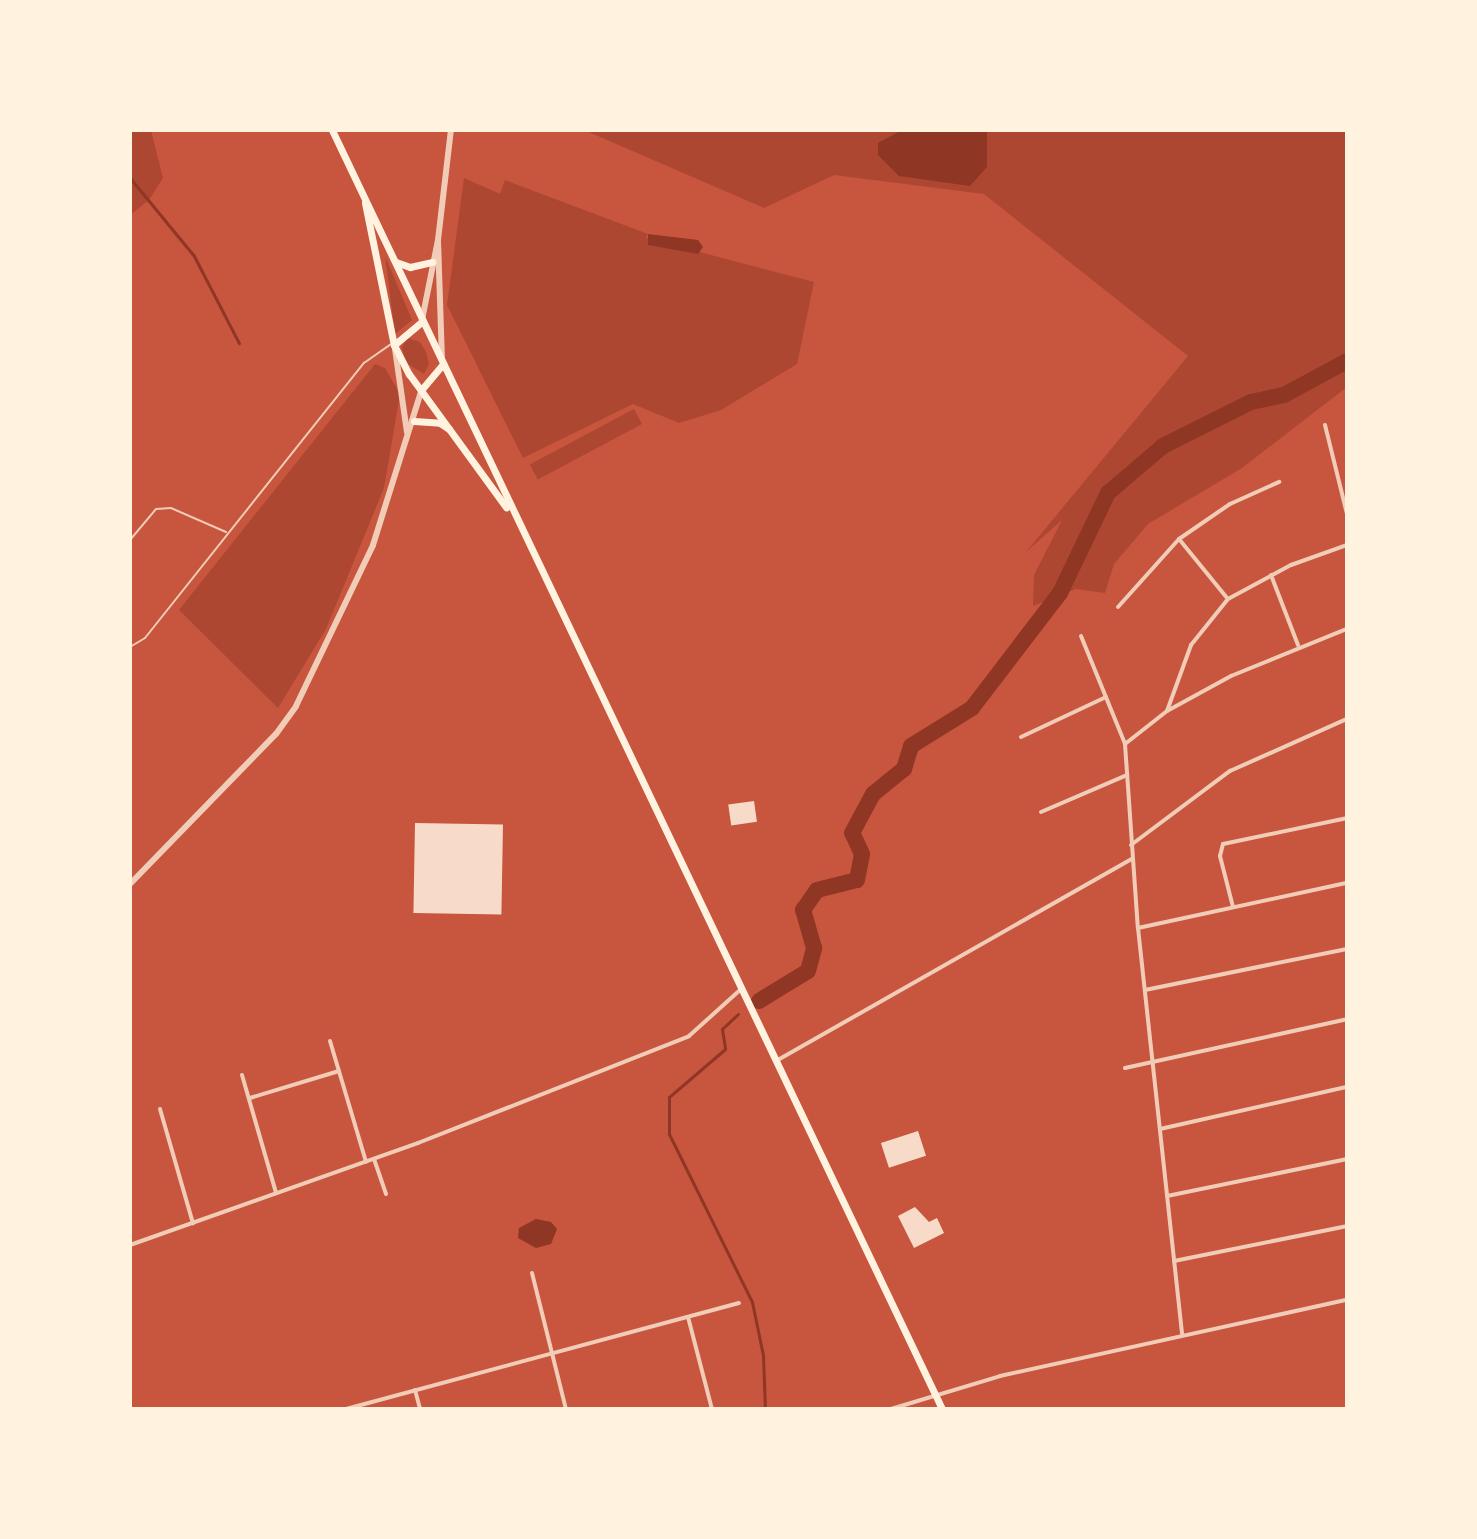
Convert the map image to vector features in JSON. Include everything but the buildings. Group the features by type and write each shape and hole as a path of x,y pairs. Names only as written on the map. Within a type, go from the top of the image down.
{"highway":[{"path":"332,130 421,322 498,472 514,519 942,1409"},
{"path":"362,191 394,345 514,519"},
{"path":"395,261 410,267 432,262"},
{"path":"394,345 421,322"},
{"path":"422,389 443,364"},
{"path":"414,421 440,423 455,433"}],"street":[{"path":"421,322 438,240 451,130"},
{"path":"438,240 443,364"},
{"path":"394,345 408,436"},
{"path":"130,884 276,734 296,706 373,545 422,389"},
{"path":"1325,425 1347,514"},
{"path":"1118,607 1179,539 1230,504 1279,482"},
{"path":"1179,539 1228,599"},
{"path":"1167,711 1191,645 1228,599 1271,575 1347,545"},
{"path":"1271,575 1298,645"},
{"path":"1125,744 1167,711 1298,645 1347,629"},
{"path":"1081,636 1125,744 1138,928 1182,1334"},
{"path":"1021,737 1106,697"},
{"path":"1131,845 1218,777 1347,719"},
{"path":"1041,812 1127,775"},
{"path":"1233,907 1221,848 1228,842 1347,818"},
{"path":"775,1062 1132,859"},
{"path":"1138,928 1347,883"},
{"path":"1145,990 1347,949"},
{"path":"130,1245 366,1162 689,1036 740,990"},
{"path":"1125,1068 1347,1019"},
{"path":"330,1041 366,1162"},
{"path":"249,1099 339,1071"},
{"path":"242,1075 276,1193"},
{"path":"1160,1129 1347,1087"},
{"path":"160,1109 193,1223"},
{"path":"374,1159 386,1194"},
{"path":"1167,1196 1347,1159"},
{"path":"1174,1261 1347,1226"},
{"path":"532,1273 566,1409"},
{"path":"891,1409 1154,1340 1347,1300"},
{"path":"346,1409 739,1303"},
{"path":"688,1317 712,1409"},
{"path":"415,1390 420,1409"}],"lane":[{"path":"130,647 145,638 364,363 375,351 394,345"},
{"path":"130,540 156,509 171,508 227,533"}],"shaded area":[{"path":"130,130 151,130 163,178 149,200 130,215"},
{"path":"584,130 1347,130 1347,387 1242,468 1148,524 1114,564 1105,593 1076,589 1033,606 1034,575 1062,520 1026,552 1188,356 984,194 834,175 764,208"},
{"path":"902,130 987,130 987,167 970,186 899,176 878,155 878,143"},
{"path":"464,178 500,194 505,180 648,234 646,238 814,282 797,364 721,410 679,423 633,404 523,458 447,305"},
{"path":"648,234 698,240 703,247 698,254 648,245"},
{"path":"385,256 412,320 395,334"},
{"path":"407,338 420,342 426,352 429,364 424,374 406,363 402,347"},
{"path":"375,364 385,368 400,394 384,488 326,629 278,708 179,610"},
{"path":"634,409 642,424 538,479 530,464"},
{"path":"536,1219 551,1222 557,1229 551,1244 536,1248 518,1238 519,1228"}],"waterway":[{"path":"130,178 194,256 239,343"},
{"path":"759,1001 808,971 814,948 803,910 817,890 857,880 862,854 852,833 873,794 904,769 911,746 972,708 1060,593 1108,493 1163,446 1251,402 1284,395 1347,361"},
{"path":"738,1014 722,1029 725,1049 669,1097 669,1134 752,1302 763,1355 765,1409"}]}
